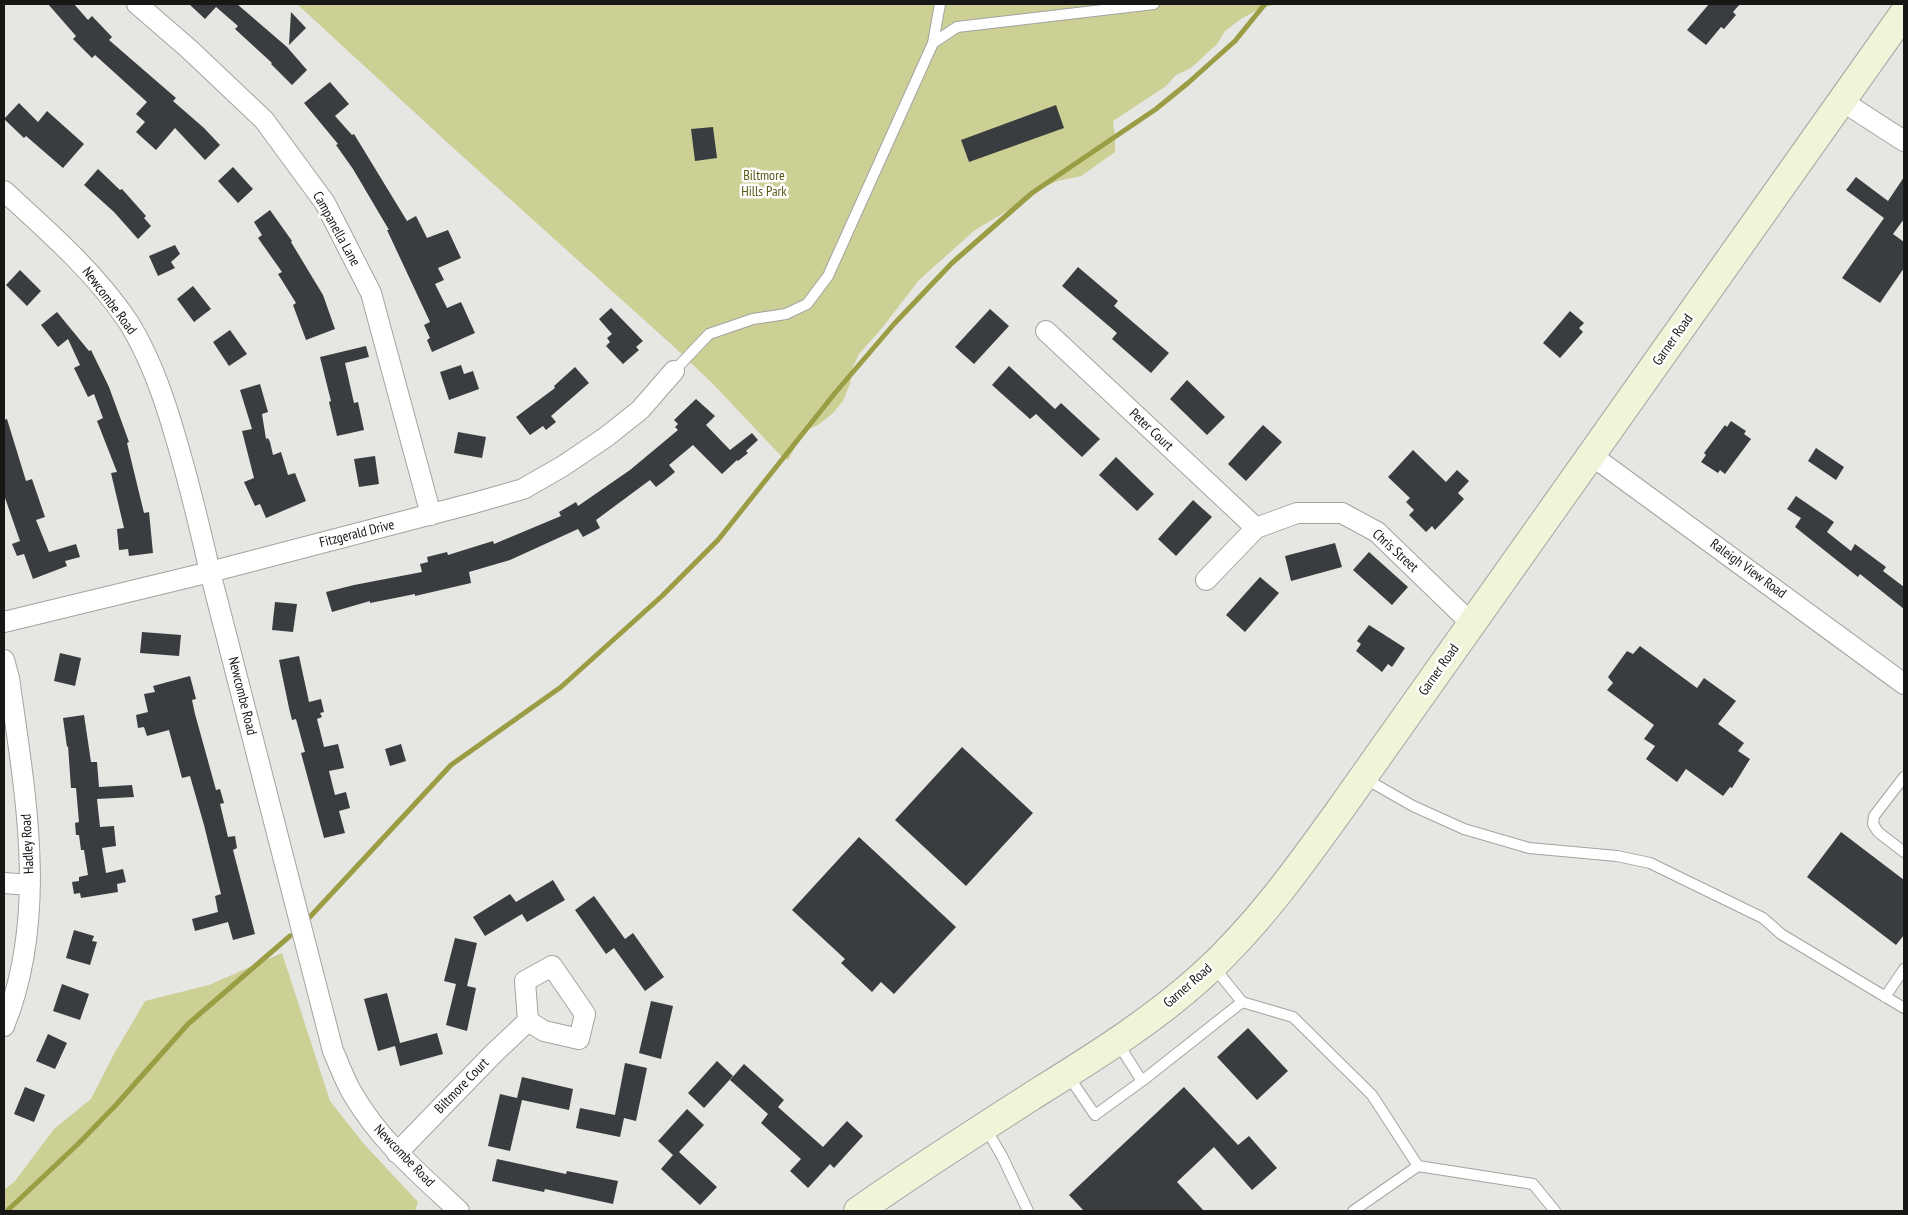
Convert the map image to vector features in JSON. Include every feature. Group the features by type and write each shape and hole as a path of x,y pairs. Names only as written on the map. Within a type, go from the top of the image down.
{"main road":[{"name":"Garner Road","path":"858,1211 1155,1016 1213,965 1244,934 1284,887 1363,778 1904,13"}],"street":[{"name":"Campanella Lane","path":"137,4 189,49 264,120 325,203 371,293 430,515"},
{"path":"1842,101 1904,140"},
{"name":"Newcombe Road","path":"4,191 62,243 100,285 129,324 156,376 192,491 210,572 333,1051 353,1095 372,1124 397,1154 450,1208"},
{"name":"Peter Court","path":"1046,331 1256,528"},
{"name":"Fitzgerald Drive","path":"4,622 210,572 523,489 563,466 606,437 640,410 674,371"},
{"name":"Raleigh View Road","path":"1591,455 1904,684"},
{"name":"Chris Street","path":"1206,580 1256,528 1297,513 1342,513 1377,532 1472,624"},
{"name":"Hadley Road","path":"4,660 9,678 26,795 30,885 28,934 23,966 4,1026"},
{"path":"4,883 30,885"},
{"name":"Biltmore Court","path":"397,1154 493,1054 528,1021"}],"lane":[{"path":"674,371 709,334 753,319 786,314 807,304 828,276 933,43 940,4"},
{"path":"933,43 957,27 1154,4"},
{"path":"1904,777 1874,816 1873,824 1878,832 1904,852"},
{"path":"1363,778 1413,806 1464,829 1529,848 1617,856 1650,863 1763,918 1782,934 1904,1008"},
{"path":"1213,965 1242,1002 1293,1018 1372,1095 1418,1166"},
{"path":"1885,997 1904,968"},
{"path":"1067,1074 1095,1115 1142,1081 1242,1002"},
{"path":"1116,1042 1142,1081"},
{"path":"985,1126 1002,1156 1028,1211"},
{"path":"1353,1211 1418,1166 1533,1184 1556,1211"}],"green space":[{"name":"Biltmore Hills Park","path":"297,4 1276,4 1259,9 1241,19 1225,31 1217,44 1191,68 1176,75 1166,86 1113,121 1115,152 1081,176 1058,181 1041,188 1024,201 975,230 919,280 859,354 852,369 850,384 843,401 833,413 818,425 804,431 788,460 783,458 712,383 672,345"},
{"path":"282,953 330,1101 364,1144 418,1202 415,1211 4,1211 4,1190 15,1181 54,1129 91,1099 114,1054 145,1001 209,985"}],"building":[{"path":"48,4 74,4 88,20 92,16 112,37 109,40 176,98 173,101 220,145 205,160 175,128 156,150 136,132 145,122 136,114 147,102 95,55 92,58 73,39 76,36"},
{"path":"189,4 237,4 287,47 307,70 292,85 272,63 235,29 238,26 216,7 205,19"},
{"path":"1709,4 1740,4 1733,12 1736,15 1724,29 1721,27 1706,45 1687,30"},
{"path":"291,12 306,28 289,45"},
{"path":"330,82 349,104 335,116 352,135 354,134 407,221 416,216 427,238 448,230 461,258 438,268 444,280 435,284 447,308 461,302 475,333 432,352 427,340 430,338 424,325 430,322 387,230 389,230 353,169 336,145 338,144 304,103"},
{"path":"19,103 38,122 47,111 84,144 63,168 26,136 24,138 4,119"},
{"path":"1056,105 1064,128 969,162 961,140"},
{"path":"713,127 717,158 695,161 691,129"},
{"path":"233,167 253,189 238,203 218,181"},
{"path":"98,169 120,190 122,189 146,216 144,218 151,226 138,239 114,212 84,185"},
{"path":"1856,177 1888,201 1904,177 1904,219 1893,234 1904,242 1904,268 1880,303 1842,278 1884,218 1846,190"},
{"path":"270,210 292,241 323,295 335,329 306,340 293,305 296,303 278,274 282,272 258,238 262,235 254,222"},
{"path":"175,245 180,254 171,262 175,268 158,276 149,256"},
{"path":"1078,267 1118,301 1114,306 1169,353 1151,373 1112,339 1117,333 1062,286"},
{"path":"20,270 41,291 27,306 6,285"},
{"path":"193,286 211,309 194,322 177,299"},
{"path":"611,308 643,341 636,347 639,350 623,364 606,346 610,342 607,338 612,334 599,319"},
{"path":"990,309 1009,326 974,364 955,347"},
{"path":"1570,311 1584,323 1579,328 1583,332 1560,358 1543,343"},
{"path":"57,312 89,351 91,350 109,387 129,442 127,443 144,513 149,512 153,553 129,556 128,549 119,550 117,529 124,528 111,473 117,472 97,421 103,418 94,394 88,397 74,368 80,365 68,339 58,347 41,325"},
{"path":"230,330 247,354 229,366 213,342"},
{"path":"366,346 369,357 345,363 354,403 358,402 364,430 337,436 320,357"},
{"path":"461,365 464,374 473,371 479,389 449,400 440,372"},
{"path":"1009,366 1055,409 1061,403 1100,439 1082,457 1036,414 1030,419 992,385"},
{"path":"575,367 589,383 551,416 556,422 546,430 543,426 530,435 516,417 555,388 554,386"},
{"path":"1187,380 1225,417 1207,435 1170,399"},
{"path":"260,384 268,412 262,414 266,439 268,438 270,442 273,455 281,452 288,475 295,473 306,501 266,518 260,504 255,506 244,482 254,478 242,431 252,429 240,390"},
{"path":"696,399 715,416 706,425 730,450 752,433 758,440 746,451 748,453 722,474 693,445 669,465 675,472 656,487 650,480 596,520 600,528 583,537 578,529 510,560 469,572 471,583 415,596 415,594 370,603 370,601 332,612 326,592 422,572 420,564 428,562 427,557 447,552 448,555 493,541 494,544 561,516 559,512 576,502 578,506 630,470 678,430 675,427 678,424 674,420"},
{"path":"7,419 26,481 32,479 45,517 36,520 49,552 76,544 80,557 65,561 67,566 33,579 24,554 17,556 12,544 20,541 4,495 4,420"},
{"path":"1731,421 1746,431 1744,434 1751,439 1725,474 1720,470 1718,473 1701,462 1706,455 1704,453 1725,425 1727,427"},
{"path":"1263,425 1282,442 1246,481 1228,464"},
{"path":"458,432 486,437 482,458 454,453"},
{"path":"1816,448 1844,467 1836,480 1808,461"},
{"path":"1413,450 1446,482 1457,470 1469,481 1458,493 1464,499 1435,530 1432,526 1426,532 1409,515 1414,510 1406,502 1410,498 1388,477"},
{"path":"375,456 379,484 359,487 354,459"},
{"path":"1116,457 1154,494 1137,511 1099,475"},
{"path":"1796,496 1834,522 1827,532 1851,551 1855,544 1886,567 1883,571 1904,587 1904,609 1860,574 1858,577 1795,527 1801,518 1787,509"},
{"path":"1193,500 1212,517 1176,556 1158,539"},
{"path":"1335,543 1342,567 1291,581 1285,556"},
{"path":"1369,552 1408,587 1392,605 1353,570"},
{"path":"1260,577 1279,593 1245,632 1226,615"},
{"path":"275,602 297,604 293,632 272,630"},
{"path":"1369,625 1405,648 1392,667 1388,664 1382,672 1356,651 1361,644 1357,641"},
{"path":"142,632 181,635 179,656 140,653"},
{"path":"1640,646 1697,688 1704,678 1736,701 1718,724 1744,743 1738,751 1750,759 1732,788 1730,787 1723,796 1686,769 1677,782 1646,759 1655,746 1644,739 1654,725 1607,690 1613,683 1608,677 1627,651 1633,654"},
{"path":"60,653 81,658 75,686 54,681"},
{"path":"299,656 309,702 321,699 324,712 320,713 322,717 317,719 324,747 338,744 344,768 329,771 335,795 346,792 350,808 339,811 345,833 324,838 301,753 305,752 296,719 292,720 279,660"},
{"path":"190,676 196,699 192,700 195,714 216,790 220,789 224,803 220,804 228,837 235,836 237,848 233,850 255,934 233,940 228,922 195,931 192,919 218,912 215,896 221,894 204,825 190,776 182,778 169,730 147,736 144,727 138,728 136,715 148,712 144,694 155,692 153,686"},
{"path":"84,715 91,762 97,762 99,787 132,785 134,797 97,799 100,827 114,826 116,846 102,848 106,873 123,869 126,882 117,884 118,892 81,898 80,893 74,894 72,882 79,881 79,877 88,875 84,850 81,850 79,835 76,835 75,823 79,822 76,788 71,788 68,746 63,718"},
{"path":"401,744 406,761 390,766 385,749"},
{"path":"962,747 1033,813 966,886 895,820"},
{"path":"1841,832 1904,880 1904,935 1896,945 1807,877"},
{"path":"859,837 956,927 894,994 881,982 872,992 841,963 845,959 792,910"},
{"path":"553,880 565,900 527,922 522,914 485,936 473,917 510,894 516,902"},
{"path":"594,896 625,939 633,933 664,977 645,991 614,948 606,954 575,910"},
{"path":"74,930 94,936 92,941 97,942 90,965 66,958"},
{"path":"455,938 477,943 467,986 476,988 467,1031 446,1025 456,984 444,981"},
{"path":"62,984 89,994 80,1020 53,1011"},
{"path":"387,993 400,1043 437,1033 443,1054 400,1066 395,1046 378,1051 364,999"},
{"path":"651,1001 673,1006 661,1059 639,1053"},
{"path":"1248,1028 1288,1071 1257,1100 1217,1057"},
{"path":"48,1034 67,1043 55,1069 36,1061"},
{"path":"717,1061 733,1076 704,1108 688,1093"},
{"path":"625,1063 647,1068 636,1121 624,1118 620,1137 576,1128 580,1108 615,1115"},
{"path":"744,1064 784,1100 778,1107 823,1147 847,1121 863,1136 834,1168 830,1164 808,1188 790,1171 801,1159 761,1123 768,1114 730,1080"},
{"path":"522,1077 573,1089 569,1110 522,1100 510,1151 488,1146 500,1094 517,1098"},
{"path":"25,1087 45,1095 34,1122 14,1114"},
{"path":"1184,1087 1238,1145 1249,1136 1277,1168 1252,1190 1214,1147 1177,1182 1204,1211 1084,1211 1069,1195"},
{"path":"687,1109 704,1125 679,1152 717,1187 700,1205 661,1169 673,1155 658,1141"},
{"path":"497,1159 566,1174 567,1171 618,1181 613,1204 545,1189 544,1192 492,1181"}],"waterway":[{"path":"308,919 451,765 561,687 662,596 718,540 835,393 894,324 952,263 1032,193 1156,109 1188,83 1235,41 1265,4"},
{"path":"7,1211 115,1106 188,1024 290,936"}]}
